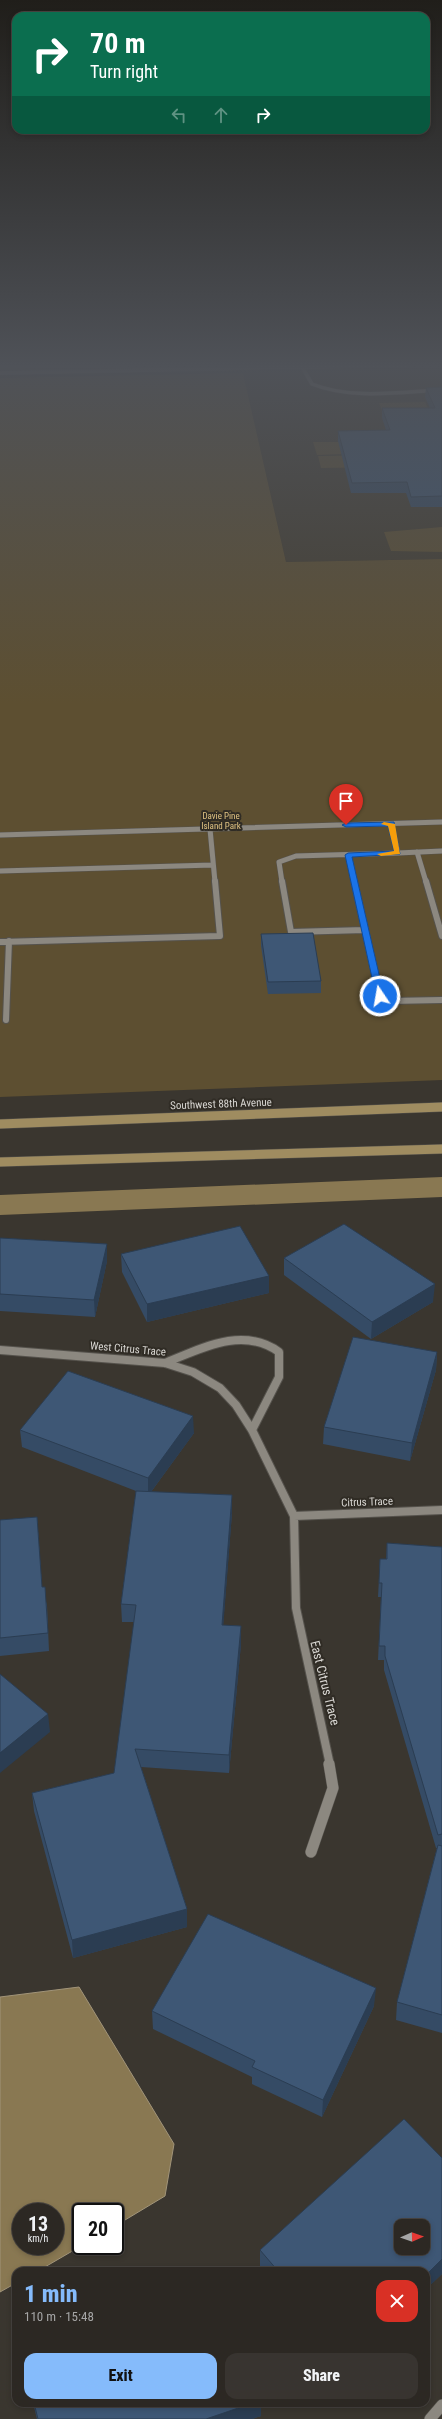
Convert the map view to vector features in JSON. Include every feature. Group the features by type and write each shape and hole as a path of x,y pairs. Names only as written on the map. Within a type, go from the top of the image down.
{"main road":[{"name":"Southwest 88th Avenue","path":"0,1124 442,1107"},
{"path":"0,1162 442,1149"}],"street":[{"path":"0,835 442,822"},
{"path":"391,824 398,853"},
{"path":"0,942 220,936 210,829"},
{"path":"365,930 291,932 279,862 296,856 442,851"},
{"path":"417,852 442,936"},
{"path":"348,855 380,996 389,1001 442,1000"},
{"path":"0,871 213,865"},
{"path":"6,1020 9,941"},
{"path":"165,1363 200,1349 226,1341 258,1340 272,1344 279,1352 279,1377 252,1430"},
{"name":"West Citrus Trace","path":"0,1350 165,1363 193,1372 220,1388 236,1405 252,1430 294,1516"},
{"name":"Citrus Trace","path":"294,1516 442,1510"},
{"name":"East Citrus Trace","path":"294,1516 296,1608 302,1644 326,1742 333,1788 312,1852"},
{"path":"430,2419 442,2405"}],"shaded area":[{"path":"267,478 442,478 442,559 286,562"},
{"path":"79,1987 174,2144 165,2196 124,2221 124,2203 72,2203 72,2251 45,2267 12,2267 12,2285 0,2292 0,1997"}],"green space":[{"name":"Davie Pine Island Park","path":"0,478 267,478 286,562 442,559 442,1080 0,1097"},
{"path":"442,527 442,552 391,551 384,532"}],"building":[{"path":"351,478 442,478 442,496 411,497 407,482 352,483"},
{"path":"313,933 321,981 268,982 261,934"},
{"path":"344,1224 435,1284 372,1322 284,1258"},
{"path":"240,1226 269,1276 147,1304 121,1254"},
{"path":"0,1238 107,1244 94,1300 0,1294"},
{"path":"353,1337 437,1352 412,1443 324,1427"},
{"path":"68,1371 193,1416 148,1478 20,1430"},
{"path":"136,1491 232,1495 222,1625 241,1626 229,1755 135,1749 187,1909 72,1940 32,1793 114,1773 136,1605 121,1604"},
{"path":"37,1517 42,1587 45,1587 48,1633 0,1638 0,1520"},
{"path":"387,1543 442,1547 442,1834 438,1835 385,1656 385,1646 379,1646 382,1583 379,1583 380,1559 387,1559"},
{"path":"0,1674 48,1714 0,1753"},
{"path":"438,1845 442,1846 442,2015 397,2002"},
{"path":"208,1914 376,1988 323,2100 252,2067 255,2061 152,2011"},
{"path":"404,2119 442,2158 442,2259 430,2271 430,2267 275,2267 260,2250"},
{"path":"35,2407 241,2407 206,2419 38,2419"}],"waterway":[{"path":"0,1205 442,1187"}],"slow traffic":[{"path":"381,854 398,853 391,824 384,824"}],"route":[{"path":"346,825 391,824 398,853 348,855 380,996"}]}
